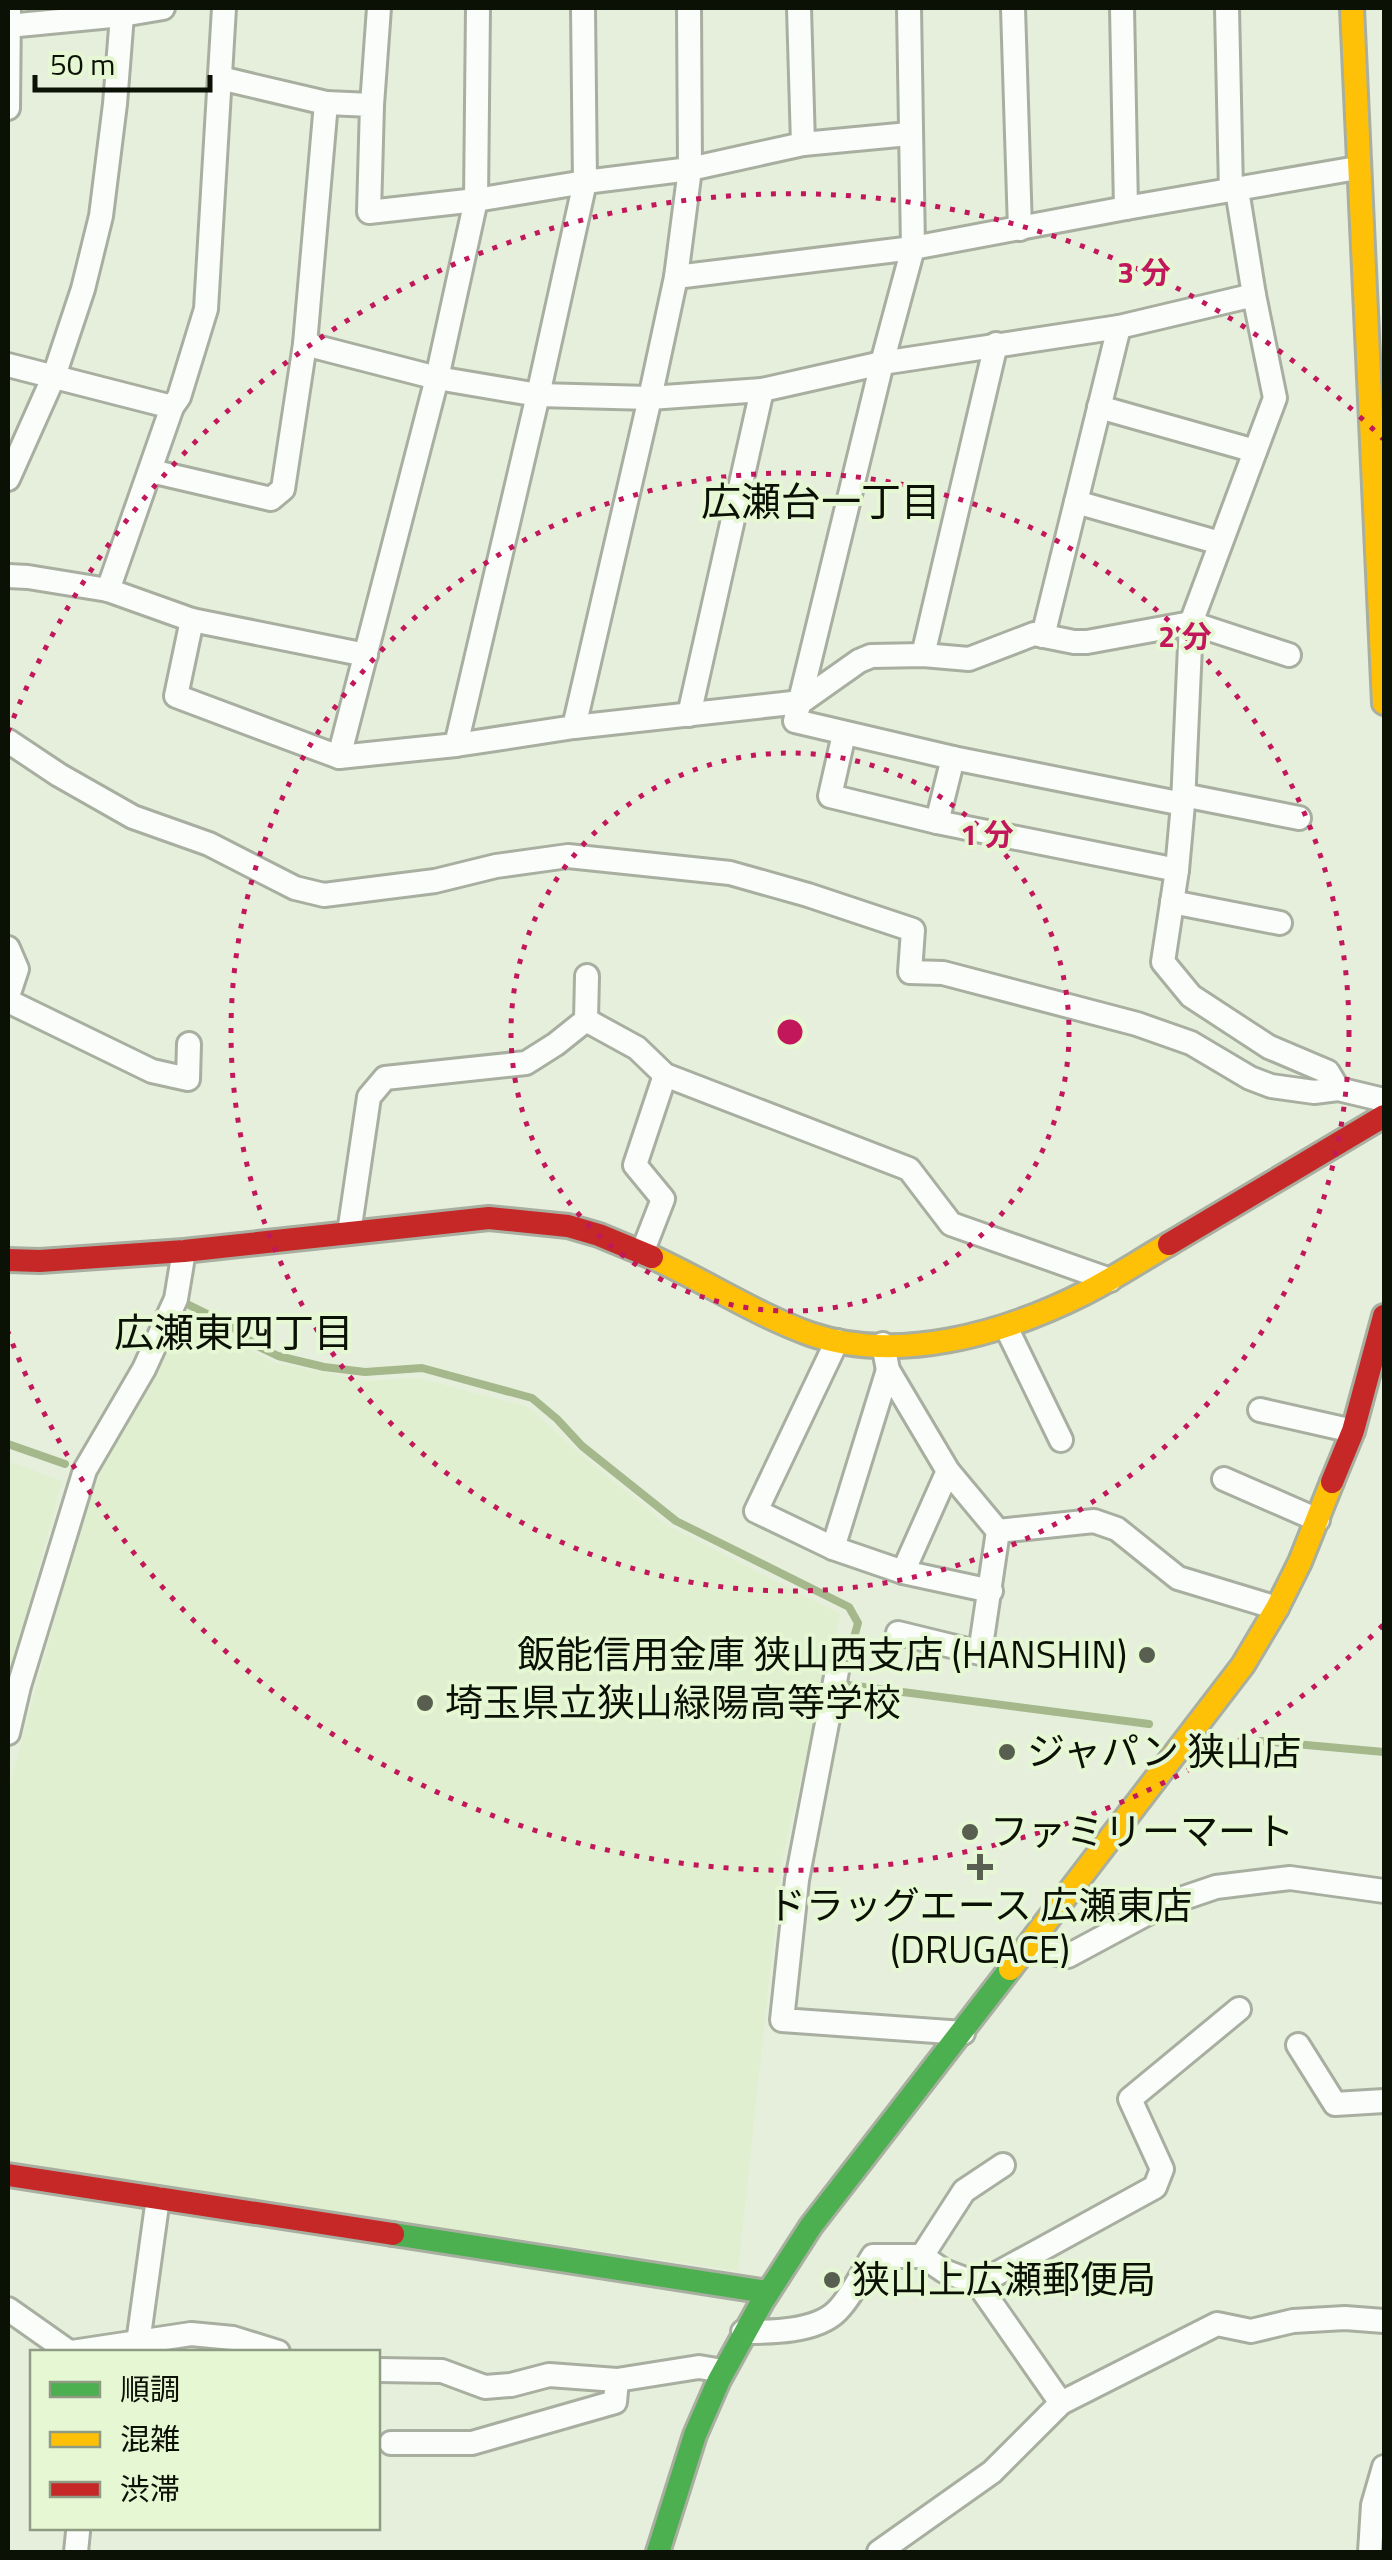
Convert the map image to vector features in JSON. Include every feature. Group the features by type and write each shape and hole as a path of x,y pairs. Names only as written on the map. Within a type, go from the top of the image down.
{"street":[{"path":"8,108 9,20 122,15 163,8"},
{"path":"108,590 172,407 179,397 206,308 224,8"},
{"path":"379,8 369,212 690,169 803,144 909,134"},
{"path":"339,757 437,378 476,200 478,8"},
{"path":"456,745 585,182 583,8"},
{"path":"574,727 676,277 690,169 689,8"},
{"path":"799,8 803,144"},
{"path":"908,8 913,248 795,721 953,758 1299,818"},
{"path":"1013,8 1020,229"},
{"path":"1122,8 1126,208"},
{"path":"1227,8 1234,190 1275,398 1191,623 1183,799 1163,962 1191,996 1270,1047 1328,1072 1338,1089"},
{"path":"1352,8 1384,703"},
{"path":"8,479 54,376 102,216 122,15"},
{"path":"220,78 326,103 372,106"},
{"path":"151,471 271,499 283,489 305,344 326,103"},
{"path":"676,277 913,248 1358,168"},
{"path":"305,344 437,378 538,395 650,398 762,390 882,363 1119,327 1254,295"},
{"path":"1043,636 1119,327"},
{"path":"923,655 996,344"},
{"path":"8,366 172,407"},
{"path":"689,715 762,390"},
{"path":"1099,407 1255,451"},
{"path":"1076,502 1220,543"},
{"path":"8,576 108,590 192,620 366,654"},
{"path":"192,620 176,696 339,757 800,702 871,656 969,658 1034,634 1087,642 1191,623 1288,655"},
{"path":"844,734 830,796 937,822 1177,870"},
{"path":"8,741 133,817 209,844 296,888 324,895 435,881 496,866 568,856 730,873 914,930 910,972 943,973 1138,1024 1191,1043 1270,1086 1314,1092 1338,1089 1384,1100"},
{"path":"937,822 953,758"},
{"path":"1172,902 1280,923"},
{"path":"8,948 17,969 8,999 152,1071 188,1080 189,1044"},
{"path":"586,1020 587,976"},
{"path":"586,1020 637,1048 664,1075 909,1169 951,1224 1110,1280"},
{"path":"348,1232 369,1096 385,1078 526,1063 586,1020"},
{"path":"642,1253 662,1199 635,1165 664,1075"},
{"path":"8,1260 184,1251 489,1218 534,1220 578,1228 622,1243 795,1328 837,1341 882,1344 947,1339 1006,1327 1110,1280 1384,1116"},
{"path":"8,1733 85,1470 144,1369 176,1298 184,1251"},
{"path":"658,2552 695,2434 766,2292 811,2226 1242,1665 1278,1608 1353,1430 1384,1316"},
{"path":"1006,1327 1062,1440"},
{"path":"837,1341 756,1511 833,1548 903,1572 991,1592"},
{"path":"882,1344 888,1370 948,1471 998,1531 980,1653 898,1633"},
{"path":"833,1548 888,1370"},
{"path":"1260,1410 1353,1430"},
{"path":"903,1572 948,1471"},
{"path":"1224,1480 1318,1520"},
{"path":"998,1531 1094,1522 1118,1529 1178,1578 1278,1608"},
{"path":"836,1671 797,1880 782,2020 963,2033"},
{"path":"1028,1948 1068,1956 1163,1904 1216,1887 1290,1878 1384,1891"},
{"path":"978,2284 1155,2187 1162,2169 1130,2099 1240,2009"},
{"path":"1298,2044 1336,2104 1384,2102"},
{"path":"922,2256 964,2191 1003,2164"},
{"path":"8,2175 766,2292"},
{"path":"138,2343 158,2198"},
{"path":"744,2332 778,2332 823,2322 838,2310 872,2256 922,2256 944,2271 978,2284 1060,2403"},
{"path":"8,2309 67,2350"},
{"path":"879,2552 992,2472 1060,2403 1217,2324 1251,2332 1293,2321 1384,2321"},
{"path":"85,2350 192,2334 233,2338 272,2350"},
{"path":"380,2370 442,2371 485,2387 549,2375 617,2380 700,2367 723,2372"},
{"path":"391,2444 472,2443 490,2438 616,2402 617,2380"},
{"path":"1370,2552 1374,2505 1384,2467"}],"shaded area":[{"name":"埼玉県立狭山緑陽高等学校","path":"189,1308 275,1363 368,1381 418,1378 528,1407 668,1526 840,1614 782,1860 738,2271 8,2164 8,1792 92,1480"},
{"path":"8,1461 62,1481 8,1682"}],"waterway":[{"path":"189,1305 230,1325 278,1356 365,1372 422,1368 532,1398 582,1446 676,1521 849,1607 858,1623 841,1684 1149,1724"},
{"path":"8,1444 65,1464"},
{"path":"1261,1741 1384,1752"}],"traffic: fast":[{"path":"658,2552 695,2435 719,2380 762,2302 811,2226 1010,1969"},
{"path":"393,2234 767,2292"}],"traffic: slow":[{"path":"1352,8 1384,703"},
{"path":"652,1257 810,1334 844,1343 879,1346 949,1340 1019,1321 1083,1294 1169,1244"},
{"path":"1010,1969 1243,1665 1300,1562 1332,1482"}],"traffic: jam":[{"path":"1169,1244 1384,1116"},
{"path":"8,1260 184,1251 489,1218 568,1226 652,1257"},
{"path":"1332,1482 1353,1431 1384,1316"},
{"path":"8,2175 393,2234"}],"place":[{"name":"飯能信用金庫 狭山西支店 (HANSHIN)","path":"1147,1655"},
{"name":"埼玉県立狭山緑陽高等学校","path":"425,1703"},
{"name":"ジャパン 狭山店","path":"1007,1752"},
{"name":"ファミリーマート","path":"970,1832"},
{"name":"ドラッグエース 広瀬東店 (DRUGACE)","path":"980,1867"},
{"name":"狭山上広瀬郵便局","path":"832,2280"}],"district":[{"name":"広瀬台一丁目","path":"821,502"},
{"name":"広瀬東四丁目","path":"234,1333"}]}
